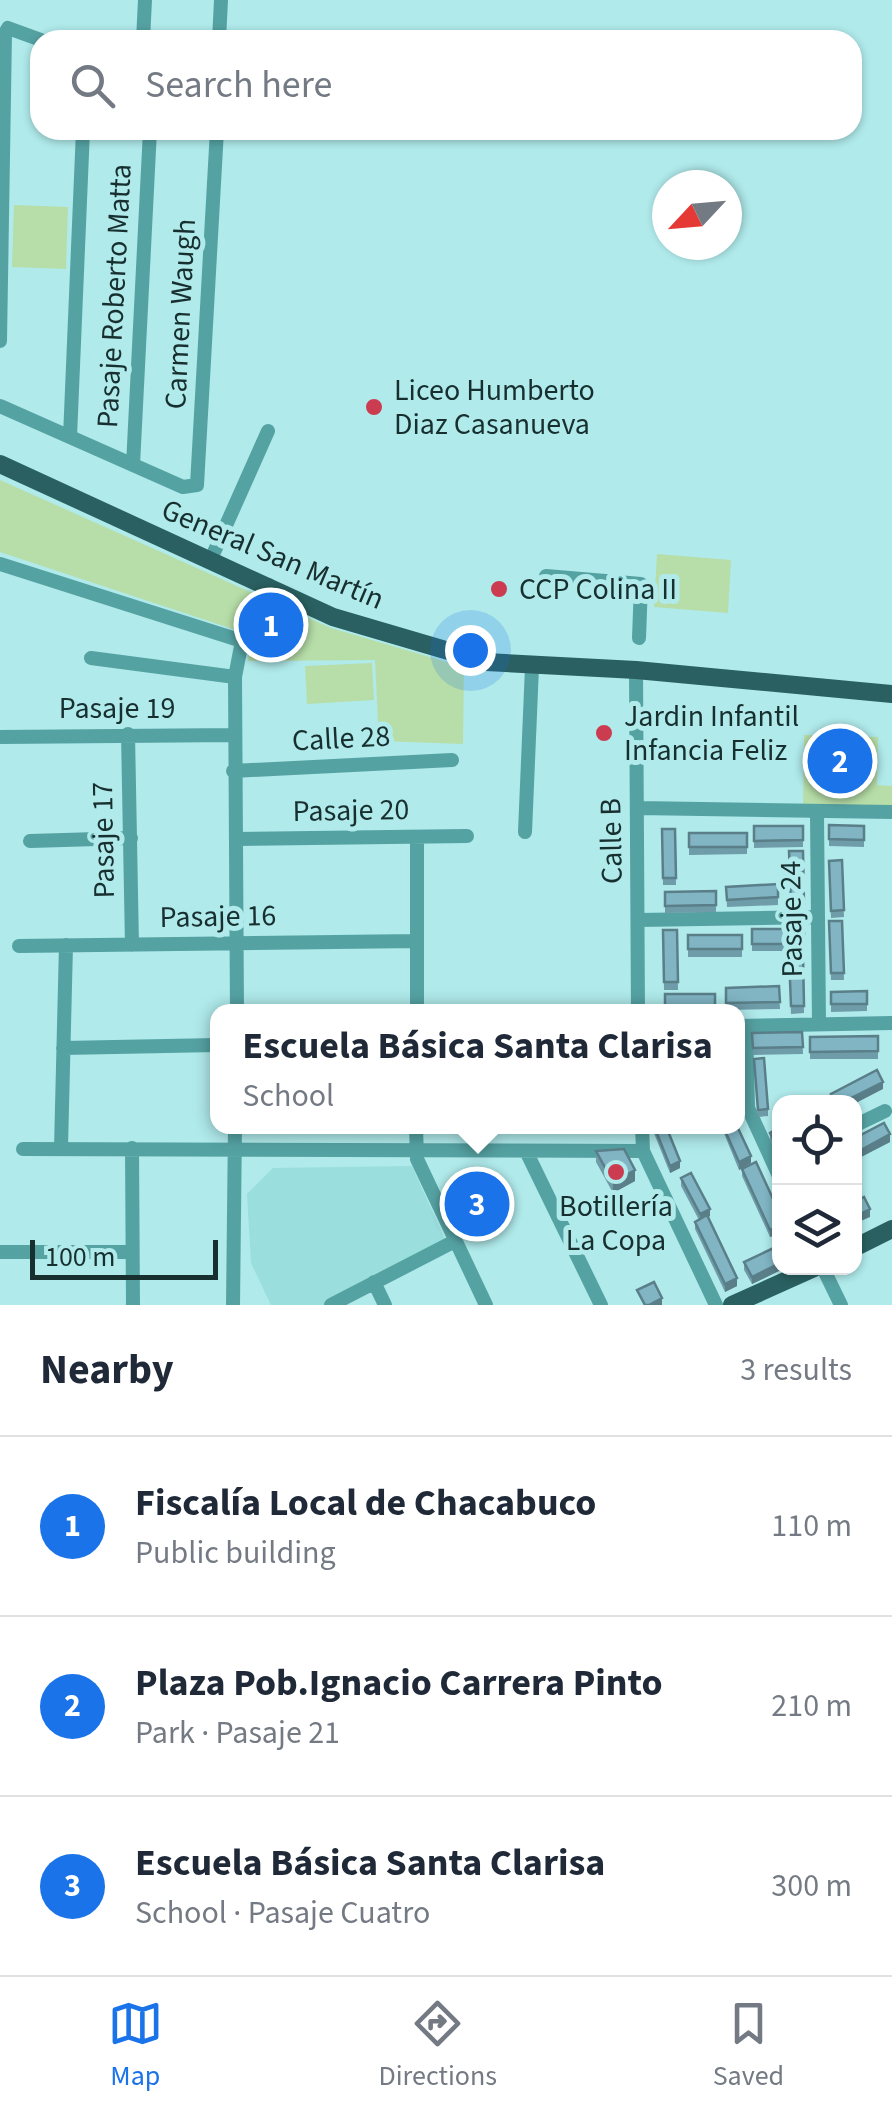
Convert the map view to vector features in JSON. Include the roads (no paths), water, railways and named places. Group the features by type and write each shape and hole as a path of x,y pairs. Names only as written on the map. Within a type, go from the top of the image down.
{"main road":[{"name":"General San Martín","path":"0,464 333,617 486,662 636,670 892,694"},
{"path":"862,1244 892,1229"},
{"path":"732,1305 798,1275"}],"street":[{"path":"144,30 145,0"},
{"path":"219,30 220,0"},
{"path":"0,341 5,34 8,28 16,28 30,35"},
{"path":"70,436 83,140"},
{"name":"Pasaje Roberto Matta","path":"134,465 150,140"},
{"name":"Carmen Waugh","path":"134,465 183,487 193,488 199,478 217,140"},
{"path":"0,406 134,465"},
{"path":"211,559 268,431"},
{"path":"0,564 242,640"},
{"path":"546,576 641,584 639,638"},
{"path":"238,1004 235,677 242,640 270,586"},
{"path":"91,658 235,677"},
{"path":"526,832 532,667"},
{"name":"Calle B","path":"636,670 638,1004"},
{"name":"Pasaje 17","path":"128,734 132,944"},
{"name":"Pasaje 19","path":"0,737 235,735"},
{"name":"Calle 28","path":"233,772 452,760"},
{"path":"638,808 817,814 892,812"},
{"name":"Pasaje 24","path":"817,814 819,1024"},
{"name":"Pasaje 20","path":"236,839 467,836"},
{"path":"417,1004 418,837"},
{"path":"30,841 130,838"},
{"path":"639,920 818,916"},
{"name":"Pasaje 16","path":"20,946 417,941"},
{"path":"61,1148 66,945"},
{"path":"745,1026 892,1023"},
{"path":"64,1048 210,1044"},
{"path":"745,1067 748,1108 772,1157"},
{"path":"862,1122 885,1110"},
{"path":"233,1305 235,1134"},
{"path":"416,1134 416,1149 486,1305"},
{"path":"642,1134 643,1150 716,1305"},
{"path":"132,1148 133,1305"},
{"path":"23,1149 643,1150"},
{"path":"526,1151 601,1305"},
{"path":"331,1305 455,1241"},
{"path":"0,1252 132,1252"},
{"path":"826,1275 841,1305"},
{"path":"374,1282 385,1305"}],"place":[{"name":"Liceo Humberto Diaz Casanueva","path":"374,407"},
{"name":"CCP Colina II","path":"499,589"},
{"name":"Fiscalía Local de Chacabuco","path":"271,625"},
{"name":"Jardin Infantil Infancia Feliz","path":"604,733"},
{"name":"Plaza Pob.Ignacio Carrera Pinto","path":"840,761"},
{"name":"Botillería La Copa","path":"616,1172"},
{"name":"Escuela Básica Santa Clarisa","path":"477,1204"}]}
